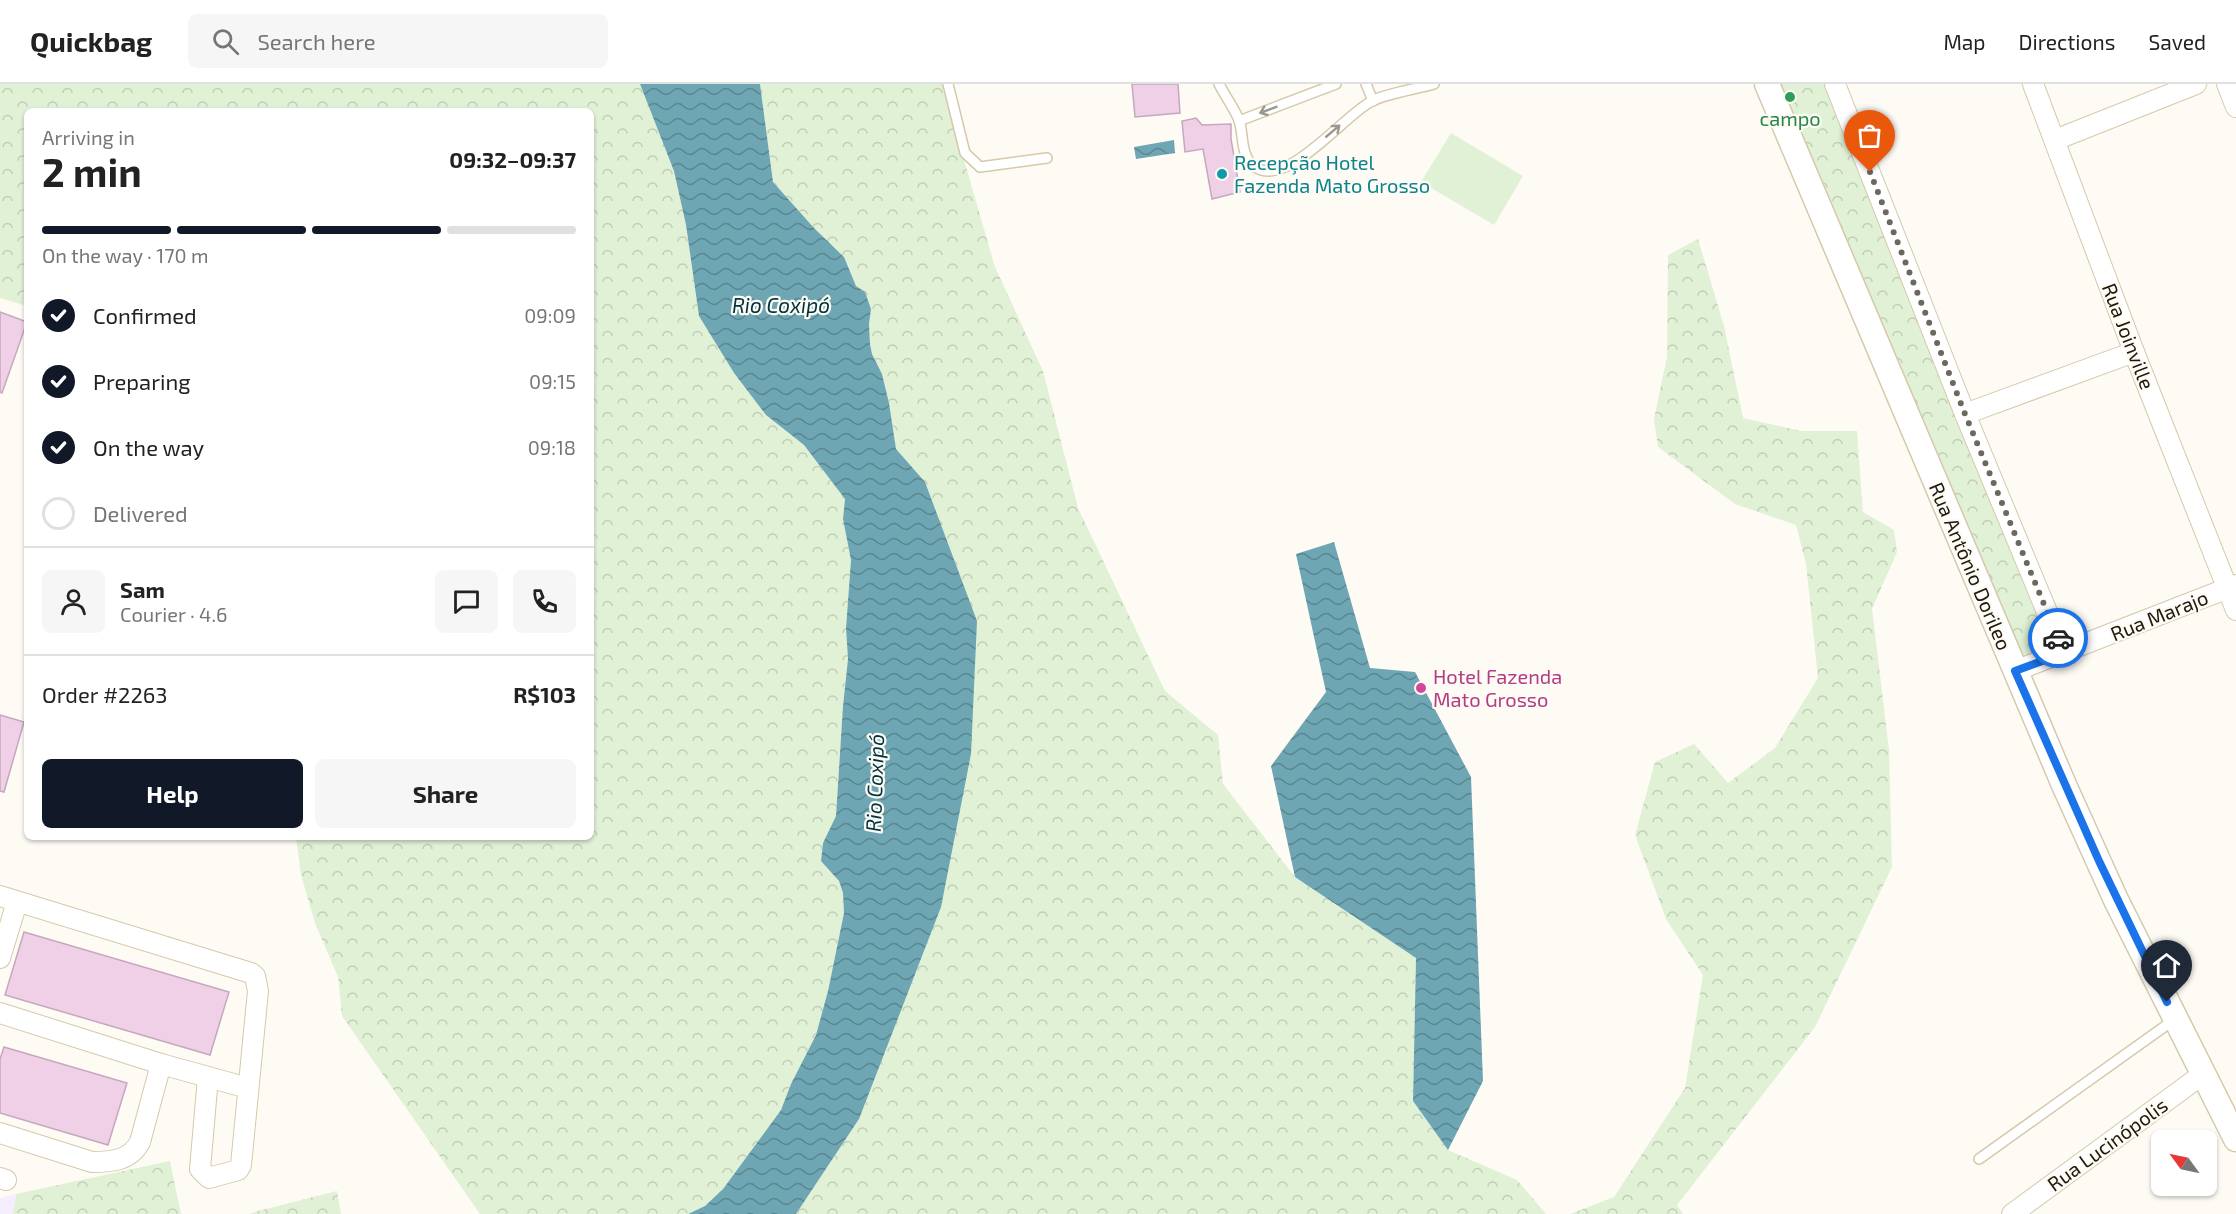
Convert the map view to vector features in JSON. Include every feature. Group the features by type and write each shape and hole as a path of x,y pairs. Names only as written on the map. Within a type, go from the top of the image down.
{"street":[{"name":"Rua Antônio Dorileo","path":"1767,84 2064,785 2116,900 2203,1074 2233,1126"},
{"path":"1835,84 1965,414 2064,653"},
{"name":"Rua Joinville","path":"2033,84 2134,352 2231,587 2236,610"},
{"path":"2055,140 2196,84"},
{"path":"2227,84 2236,107"},
{"path":"1965,414 2134,352"},
{"name":"Rua Marajo","path":"2015,671 2231,587"},
{"path":"0,958 9,899 251,972 255,976 258,991 241,1165 238,1170 230,1174 209,1178 200,1169 208,1077"},
{"path":"0,1013 161,1064 248,1088"},
{"path":"0,1133 92,1162 106,1162 128,1156 136,1151 140,1142 161,1064"},
{"name":"Rua Lucinópolis","path":"2012,1214 2203,1074"}],"lane":[{"path":"948,84 965,153 970,160 980,167 1047,158"},
{"path":"1219,84 1239,121 1245,153 1253,166 1267,171 1282,169 1297,162 1345,121 1373,101 1411,87 1434,84"},
{"path":"1239,121 1336,84"},
{"path":"1366,84 1373,101"},
{"path":"1979,1159 2175,1018"}],"shaded area":[{"path":"16,1194 13,1214 0,1214 0,1198"}],"green space":[{"path":"0,84 640,84 674,170 686,225 699,316 734,373 766,415 804,445 845,499 843,519 851,560 846,628 848,659 836,816 823,843 821,861 839,881 843,893 844,913 828,991 816,1035 791,1084 781,1110 723,1189 705,1206 688,1214 480,1214 342,1016 338,977 315,923 301,875 296,840 594,840 594,108 24,108 24,305 0,298"},
{"path":"760,84 942,84 995,267 1043,371 1078,508 1165,691 1218,735 1223,784 1295,877 1416,958 1413,1101 1448,1150 1517,1180 1546,1214 796,1214 859,1119 925,482 896,450 882,374 872,354 870,344 871,309 856,286 844,257 814,228 773,182"},
{"path":"1774,84 1829,84 2050,647 2018,660"},
{"path":"1451,133 1523,176 1494,225 1421,182"},
{"path":"1698,239 1724,326 1743,418 1802,431 1857,431 1863,512 1894,530 1897,552 1872,609 1889,750 1892,867 1815,1027 1677,1205 1683,1214 1570,1214 1614,1197 1685,1088 1703,975 1666,919 1635,835 1655,762 1694,744 1728,783 1775,748 1818,678 1806,564 1796,525 1735,504 1658,447 1654,419 1667,357 1668,255"},
{"path":"170,1161 181,1214 13,1214 16,1194"},
{"path":"337,1191 341,1214 249,1214 258,1211"}],"water":[{"name":"Rio Coxipó","path":"640,84 760,84 773,182 814,228 844,257 856,286 865,292 871,309 870,344 872,354 882,374 896,449 925,482 977,621 971,754 941,907 859,1119 796,1214 688,1214 705,1206 723,1189 781,1110 791,1084 816,1035 828,991 844,913 843,893 839,881 821,861 823,843 836,816 848,659 846,628 851,560 843,519 845,499 804,445 766,415 734,373 699,316 686,225 674,171"},
{"path":"1174,140 1175,153 1136,159 1134,147"},
{"path":"1334,542 1370,668 1415,672 1471,777 1483,1081 1448,1150 1413,1101 1416,958 1295,877 1271,766 1326,692 1296,554"}],"building":[{"path":"1132,84 1178,84 1180,113 1135,117"},
{"path":"1196,118 1202,125 1231,124 1231,139 1240,192 1212,199 1203,149 1185,152 1182,121"},
{"path":"0,312 24,321 24,331 2,393 0,392"},
{"path":"0,715 24,722 4,792 0,791"},
{"path":"24,932 229,992 210,1055 5,995"},
{"path":"4,1047 127,1083 108,1145 0,1113 0,1059"}],"way so far":[{"path":"1870,172 1965,414 2058,638"}],"place":[{"name":"campo","path":"1790,97"},
{"name":"Recepção Hotel Fazenda Mato Grosso","path":"1222,174"},
{"name":"Hotel Fazenda Mato Grosso","path":"1421,688"}],"route":[{"path":"2058,638 2064,653 2015,671 2064,785 2167,1002"}]}
